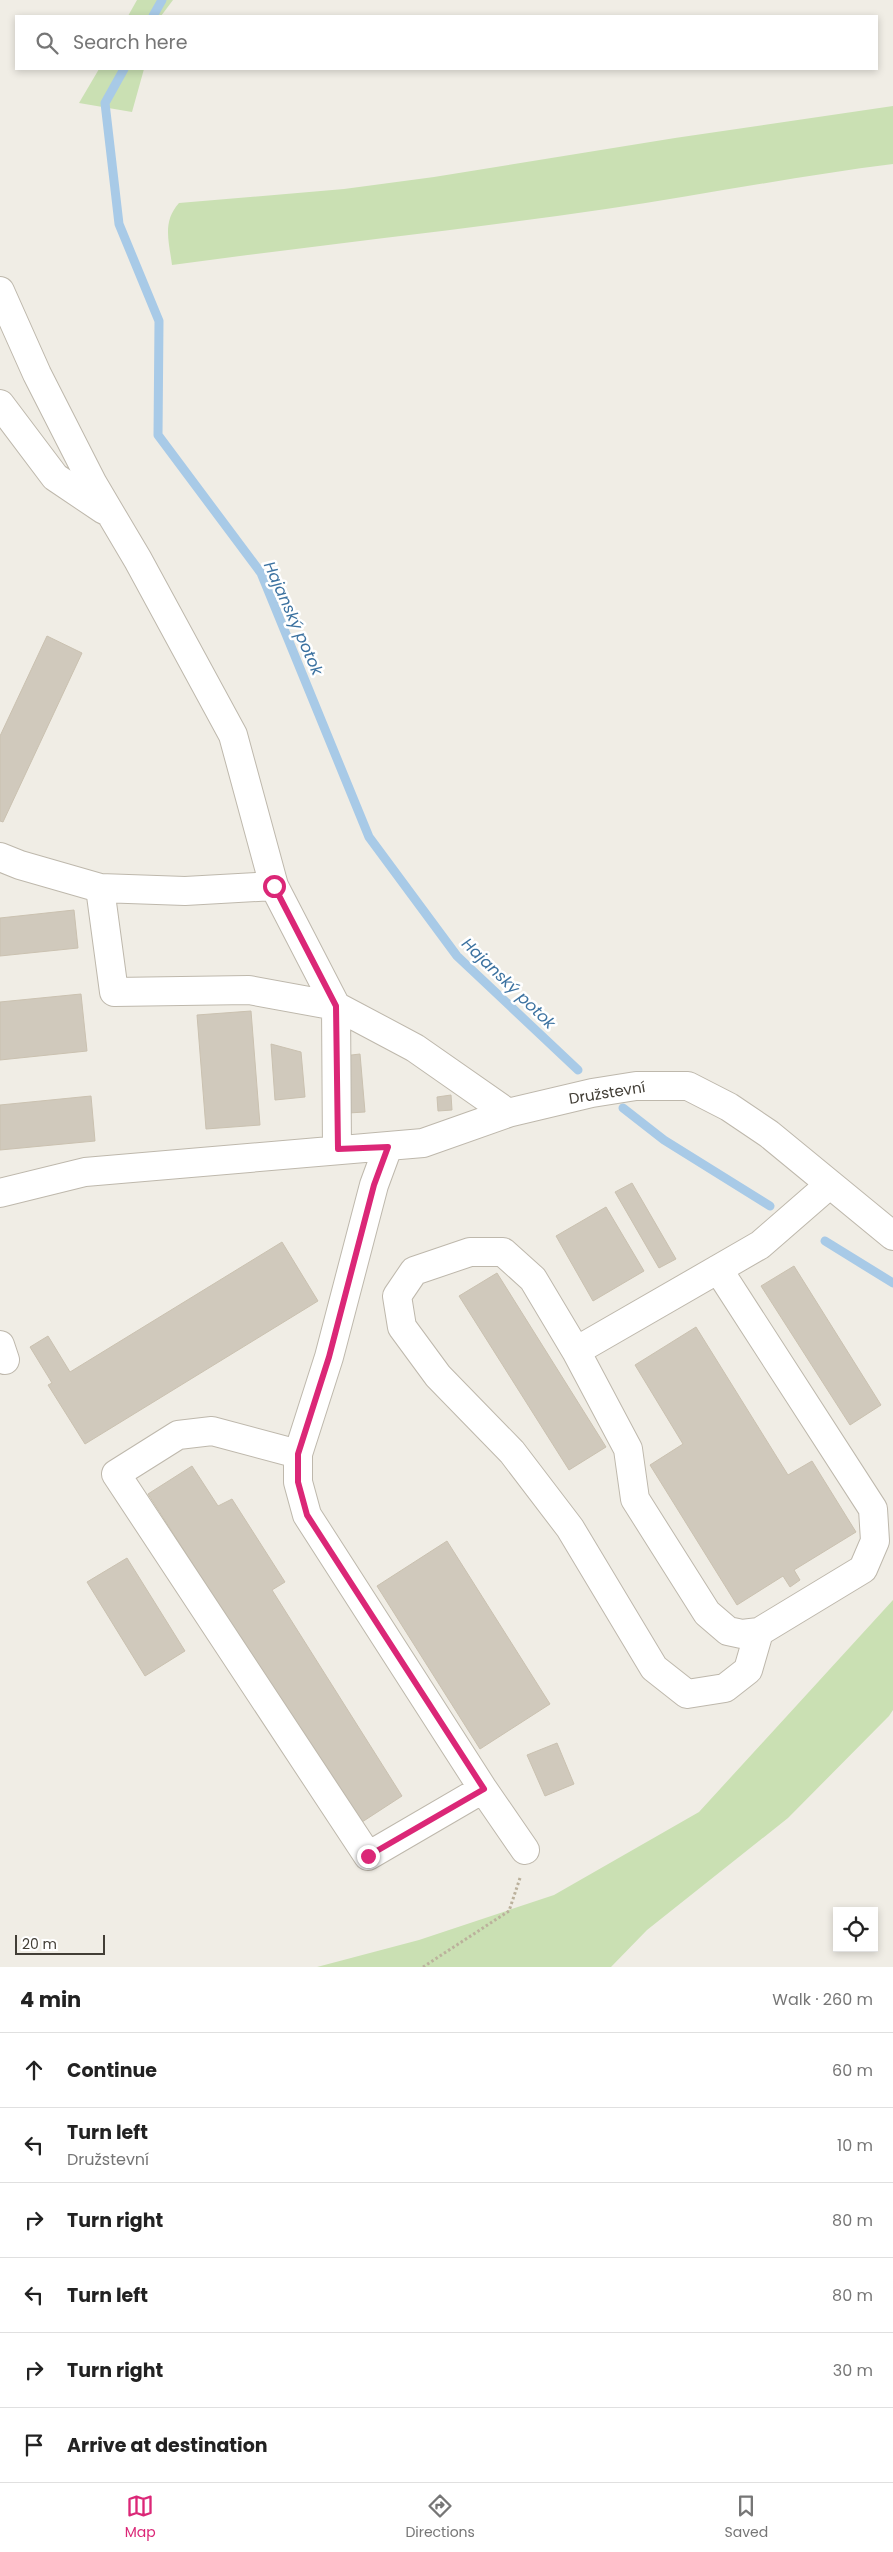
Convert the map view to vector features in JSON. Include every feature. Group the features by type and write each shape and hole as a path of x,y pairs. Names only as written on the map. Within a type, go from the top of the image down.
{"street":[{"path":"0,291 37,374 110,513 233,735 274,886 336,1006 338,1149"},
{"path":"0,404 55,477 110,513"},
{"path":"0,857 20,865 100,888 185,891 274,886"},
{"path":"100,888 114,992 249,990 336,1006 415,1048 508,1113"},
{"name":"Družstevní","path":"0,1193 85,1172 423,1143 508,1113 592,1093 636,1086 688,1086 729,1107 769,1134 893,1236"},
{"path":"388,1147 374,1185 329,1357 298,1454 298,1482 307,1515 525,1850"},
{"path":"576,1351 760,1245 829,1185"},
{"path":"718,1270 872,1509 875,1541 863,1569 759,1632 742,1634 728,1631 707,1613 635,1499 628,1449 576,1351 533,1279 503,1252 470,1252 414,1271 397,1296 402,1327 438,1376 512,1452 570,1528 654,1668 686,1694 725,1688 748,1670 759,1632"},
{"path":"298,1454 212,1431 178,1436 116,1474 368,1856 484,1789"}],"path":[{"path":"423,1967 509,1910 523,1870 525,1850"}],"green space":[{"path":"137,0 173,0 162,15 129,15"},
{"path":"98,70 144,70 132,112 79,103"},
{"path":"893,106 893,164 552,217 172,265 168,232 170,217 179,203 344,189 434,177 675,138"},
{"path":"893,1600 893,1710 889,1716 788,1818 647,1930 611,1967 317,1967 419,1940 554,1895 699,1812"}],"building":[{"path":"47,636 82,653 3,822 0,821 0,736"},
{"path":"74,910 78,948 0,956 0,918"},
{"path":"81,994 87,1051 0,1060 0,1002"},
{"path":"251,1011 260,1125 206,1129 197,1015"},
{"path":"271,1044 301,1052 305,1097 275,1100"},
{"path":"360,1054 365,1112 348,1113 343,1056"},
{"path":"451,1095 452,1110 438,1111 437,1097"},
{"path":"91,1096 95,1141 0,1150 0,1105"},
{"path":"632,1183 676,1259 659,1268 615,1192"},
{"path":"606,1207 644,1271 593,1301 556,1236"},
{"path":"282,1242 318,1301 85,1444 48,1385 52,1383 30,1347 48,1336 70,1372"},
{"path":"794,1266 881,1405 850,1425 761,1286"},
{"path":"497,1273 606,1447 569,1470 459,1296"},
{"path":"696,1327 788,1475 812,1461 856,1532 794,1570 800,1580 790,1587 783,1576 737,1605 650,1465 683,1444 635,1365"},
{"path":"192,1466 218,1506 232,1499 285,1582 272,1590 402,1796 359,1824 148,1494"},
{"path":"447,1541 550,1704 480,1749 377,1586"},
{"path":"127,1558 185,1651 145,1676 87,1582"},
{"path":"557,1743 574,1784 545,1796 527,1755"}],"waterway":[{"name":"Hajanský potok","path":"154,15 162,0"},
{"name":"Hajanský potok","path":"123,70 105,103 119,224 159,321 158,435 261,573 369,837 457,956 578,1070"},
{"name":"Hajanský potok","path":"623,1108 664,1140 770,1206"},
{"name":"Hajanský potok","path":"825,1241 893,1283"}],"route":[{"path":"274,886 336,1006 338,1149 388,1147 374,1185 329,1357 298,1454 298,1482 307,1515 484,1789 368,1856"}]}
